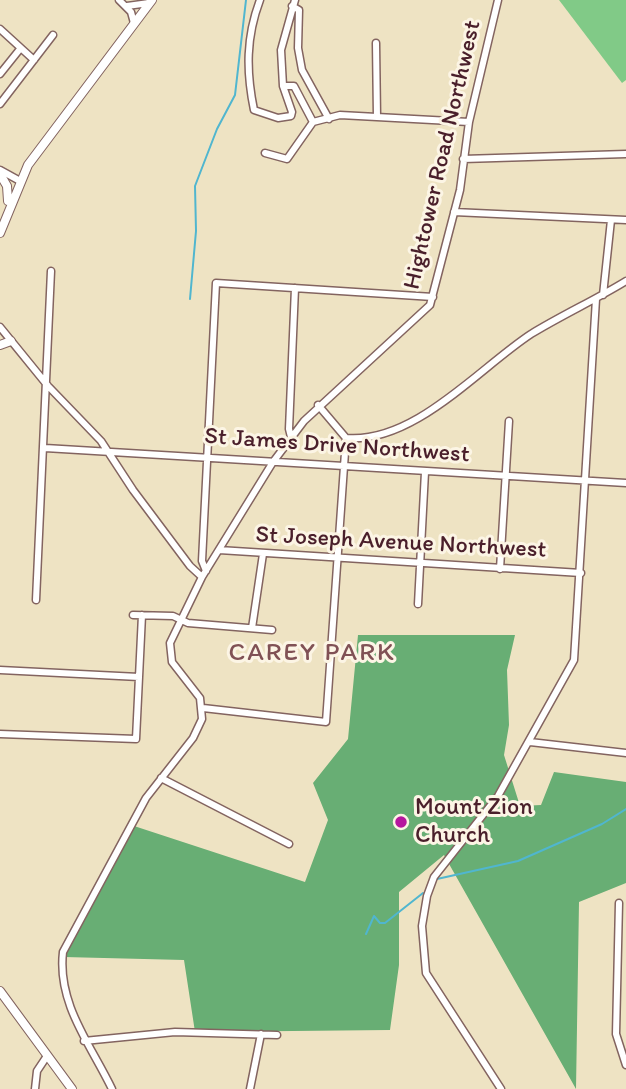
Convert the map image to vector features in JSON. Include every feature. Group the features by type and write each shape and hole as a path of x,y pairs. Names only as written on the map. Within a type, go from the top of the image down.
{"main road":[{"path":"0,233 20,181 43,142 151,1"},
{"path":"0,172 7,186 8,207"},
{"path":"0,345 11,341"},
{"path":"0,991 72,1089"}],"street":[{"path":"119,0 127,6 134,23"},
{"path":"260,0 248,51 254,110 278,118 290,116 292,112 284,86 281,50 293,3"},
{"name":"Hightower Road Northwest","path":"203,708 200,698 170,657 170,643 179,618 291,437 318,405 425,312 433,297 454,212 469,122 498,0"},
{"path":"127,6 151,1"},
{"path":"293,3 299,10 298,48 302,70 329,119"},
{"path":"1,32 34,60"},
{"path":"0,104 53,35"},
{"path":"376,43 377,117"},
{"path":"0,74 20,48"},
{"path":"284,86 294,86 313,122"},
{"path":"265,153 287,159 313,122 340,115 469,122"},
{"path":"463,159 626,154"},
{"path":"0,172 20,181"},
{"path":"454,212 626,220"},
{"path":"603,295 611,220"},
{"path":"36,600 48,386 51,271"},
{"path":"346,438 385,432 414,419 457,392 534,332 626,281"},
{"path":"204,574 202,561 206,457 216,283 433,297"},
{"path":"291,437 289,429 295,288"},
{"path":"501,1089 426,973 422,926 427,896 434,877 498,796 574,660 596,299"},
{"path":"0,327 48,386 109,452 133,491 190,566 204,574"},
{"path":"112,1089 84,1041 66,989 63,952 146,798 193,738 202,719 203,708 326,722 346,438 318,405"},
{"path":"500,569 509,421"},
{"name":"St James Drive Northwest","path":"45,448 626,483"},
{"path":"418,604 425,472"},
{"name":"St Joseph Avenue Northwest","path":"219,550 581,573"},
{"path":"252,628 263,554"},
{"path":"133,615 272,630"},
{"path":"0,734 136,739 142,615"},
{"path":"0,670 139,677"},
{"path":"530,742 626,753"},
{"path":"160,778 289,844"},
{"path":"619,903 616,1034 626,1065"},
{"path":"84,1041 175,1032 276,1035"},
{"path":"250,1089 261,1034"},
{"path":"35,1089 37,1071 47,1056"}],"green space":[{"path":"559,0 626,0 626,80 622,83"},
{"path":"358,635 515,635 507,670 509,725 504,755 520,806 541,805 554,772 626,782 626,883 579,902 576,1089 444,855 399,892 399,965 390,1030 195,1032 184,960 64,957 131,825 305,882 328,820 313,783 348,739"}],"waterway":[{"path":"190,299 196,231 195,186 217,129 235,95 246,0"},
{"path":"437,879 518,861 602,824 626,809"},
{"path":"366,934 374,916 380,923 385,923 423,893"}],"place":[{"name":"Mount Zion Church","path":"401,822"}],"district":[{"name":"CAREY PARK","path":"312,653"}]}
